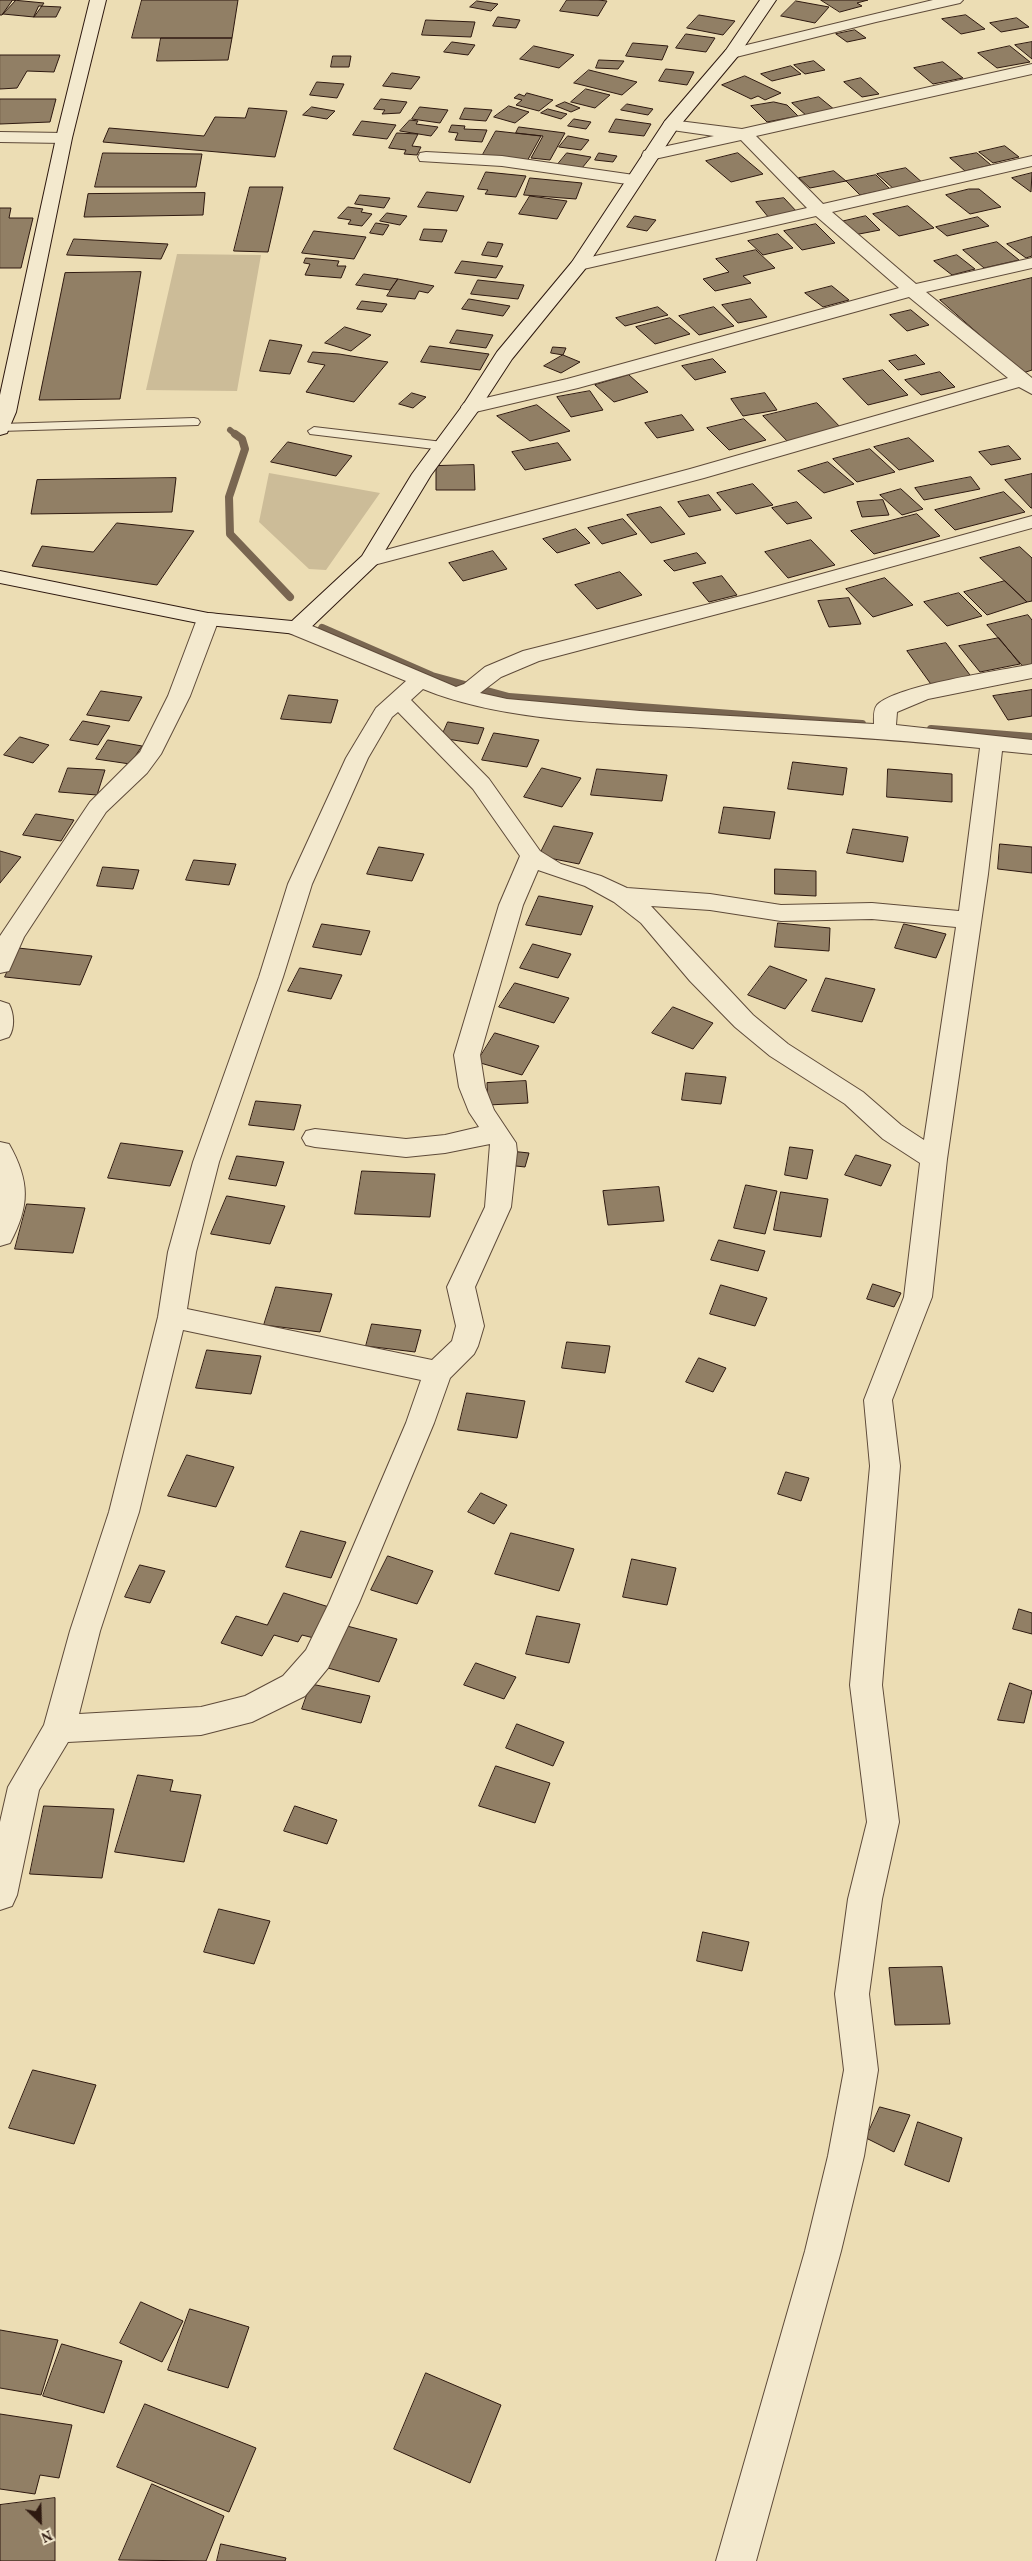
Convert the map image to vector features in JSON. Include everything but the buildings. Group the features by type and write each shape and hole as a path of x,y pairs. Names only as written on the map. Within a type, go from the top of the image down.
{"street":[{"path":"2,420 64,138 98,0"},
{"path":"297,628 370,560 422,474 471,407 504,356 579,264 671,125 732,53 768,0"},
{"path":"732,53 874,17 955,0"},
{"path":"650,155 746,135 1032,69"},
{"path":"671,125 746,135 819,210 912,290 1027,384"},
{"path":"0,137 64,138"},
{"path":"426,157 521,163 634,180"},
{"path":"579,264 1032,161"},
{"path":"471,407 571,384 912,290 1032,263"},
{"path":"370,560 566,510 1027,384"},
{"path":"464,692 493,672 531,656 756,598 1032,522"},
{"path":"0,577 208,619 297,628 420,680 506,706 630,717 885,722 992,744 1032,747"},
{"path":"0,965 12,936 98,807 139,768 150,754 179,696 208,619"},
{"path":"885,722 907,698 1032,671"},
{"path":"0,1894 24,1787 60,1729 85,1631 124,1512 172,1317 182,1252 206,1162 271,977 300,884 357,758 384,713 420,680"},
{"path":"399,701 432,732 481,784 532,856 553,870 593,882 622,896 650,918 699,975 744,1021 779,1050 854,1098 892,1132 934,1159"},
{"path":"736,2561 824,2251 846,2156 861,2070 852,1994 865,1899 883,1822 877,1787 866,1685 885,1466 878,1400 918,1297 934,1159 992,744"},
{"path":"60,1729 201,1721 252,1708 294,1686 317,1659 344,1604 420,1423 438,1372 464,1346 470,1326 461,1287 498,1207 504,1152 503,1143 482,1112 472,1087 468,1055 511,905 532,856"},
{"path":"622,896 710,902 781,913 901,912 968,920"},
{"path":"0,1010 0,1031"},
{"path":"315,1138 406,1148 445,1144 497,1133"},
{"path":"0,1151 10,1173 14,1189 12,1209 0,1236"},
{"path":"172,1317 438,1372"}],"lane":[{"path":"2,420 194,422"},
{"path":"314,431 442,446"}],"shaded area":[{"path":"177,254 261,255 237,391 146,390"},
{"path":"269,473 380,493 326,570 309,569 259,522"}],"waterway":[{"path":"230,430 236,435"},
{"path":"235,434 242,439 245,449 229,497 230,534 290,597"},
{"path":"322,628 432,676 509,697 862,724"},
{"path":"931,729 1032,737"}]}
